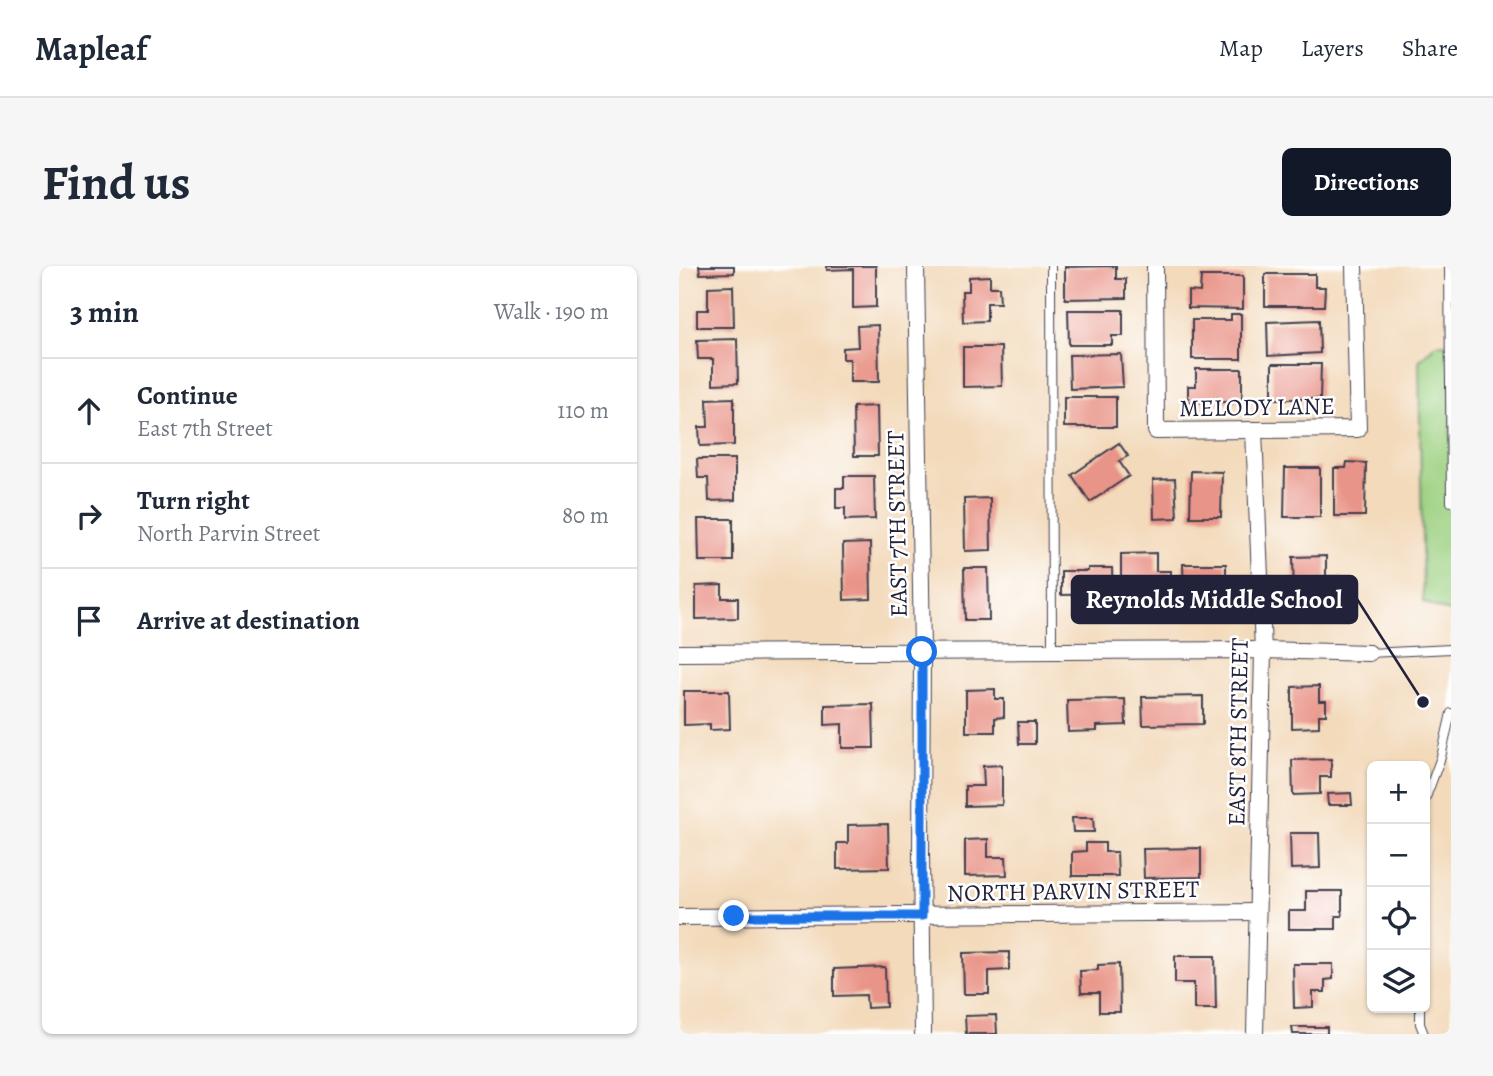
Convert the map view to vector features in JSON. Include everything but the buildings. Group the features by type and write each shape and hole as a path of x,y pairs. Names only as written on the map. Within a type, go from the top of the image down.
{"street":[{"name":"EAST 7TH STREET","path":"916,266 922,652 923,1034"},
{"name":"MELODY LANE","path":"1155,266 1156,431 1358,429 1354,266"},
{"name":"EAST 8TH STREET","path":"1254,431 1263,650 1255,1034"},
{"path":"679,653 1052,650 1369,653"},
{"name":"NORTH PARVIN STREET","path":"679,917 1257,912"}],"lane":[{"path":"1051,266 1052,650"},
{"path":"1449,266 1451,502"},
{"path":"1369,653 1451,649"},
{"path":"1430,787 1441,757 1451,713"},
{"path":"1420,1013 1424,1034"}],"green space":[{"path":"1436,344 1451,344 1451,613 1423,602 1419,361"}],"place":[{"name":"Reynolds Middle School","path":"1423,702"}],"route":[{"path":"734,916 922,916 922,652"}]}
